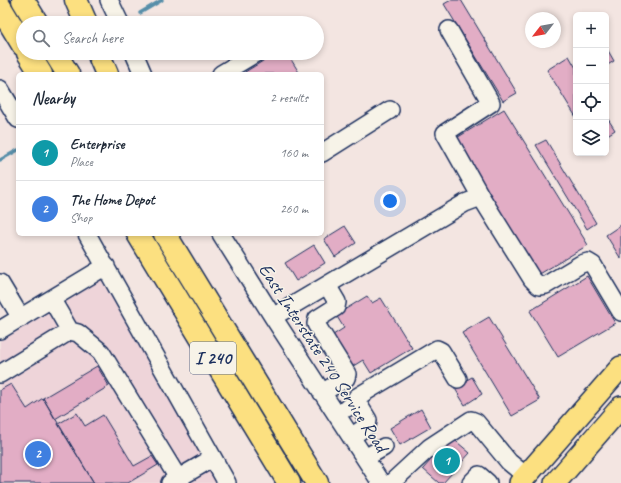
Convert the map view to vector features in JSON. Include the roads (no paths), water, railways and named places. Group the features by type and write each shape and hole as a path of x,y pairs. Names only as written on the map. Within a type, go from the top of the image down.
{"highway":[{"path":"24,0 33,16"},
{"path":"76,0 83,16"},
{"path":"0,7 16,33"},
{"path":"32,60 39,72"},
{"path":"60,60 67,72"},
{"path":"101,60 106,72"},
{"name":"I 240","path":"139,236 289,483"},
{"name":"I 240","path":"166,236 318,483"},
{"path":"175,236 197,287"}],"main road":[{"path":"523,480 621,367"},
{"path":"555,483 621,407"}],"street":[{"path":"109,0 117,16"},
{"path":"449,30 491,103 445,133 481,197 532,279 540,286 546,285 581,264 588,262 593,265 621,312"},
{"path":"137,60 142,72"},
{"path":"224,72 244,60"},
{"path":"0,89 16,116"},
{"path":"324,152 390,110"},
{"path":"273,317 465,203 481,197"},
{"path":"87,236 106,266 227,483"},
{"name":"East Interstate 240 Service Road","path":"222,236 381,483"},
{"path":"0,330 106,266"},
{"path":"0,283 21,318"},
{"path":"322,393 346,378 347,374 316,324 317,319 336,307 337,302 327,285"},
{"path":"52,300 70,331"},
{"path":"0,374 70,331 78,333 101,352 176,481 213,458"},
{"path":"351,437 367,426 368,420 357,402 357,397 437,349 441,351 458,379"},
{"path":"336,415 357,402"},
{"path":"391,483 430,447 471,420 476,422 523,480"},
{"path":"365,458 384,447"},
{"path":"471,483 479,476 488,483"}],"waterway":[{"path":"140,13 162,0"},
{"path":"0,160 16,151"}],"place":[{"name":"The Home Depot","path":"38,454"},
{"name":"Enterprise","path":"447,461"}]}
